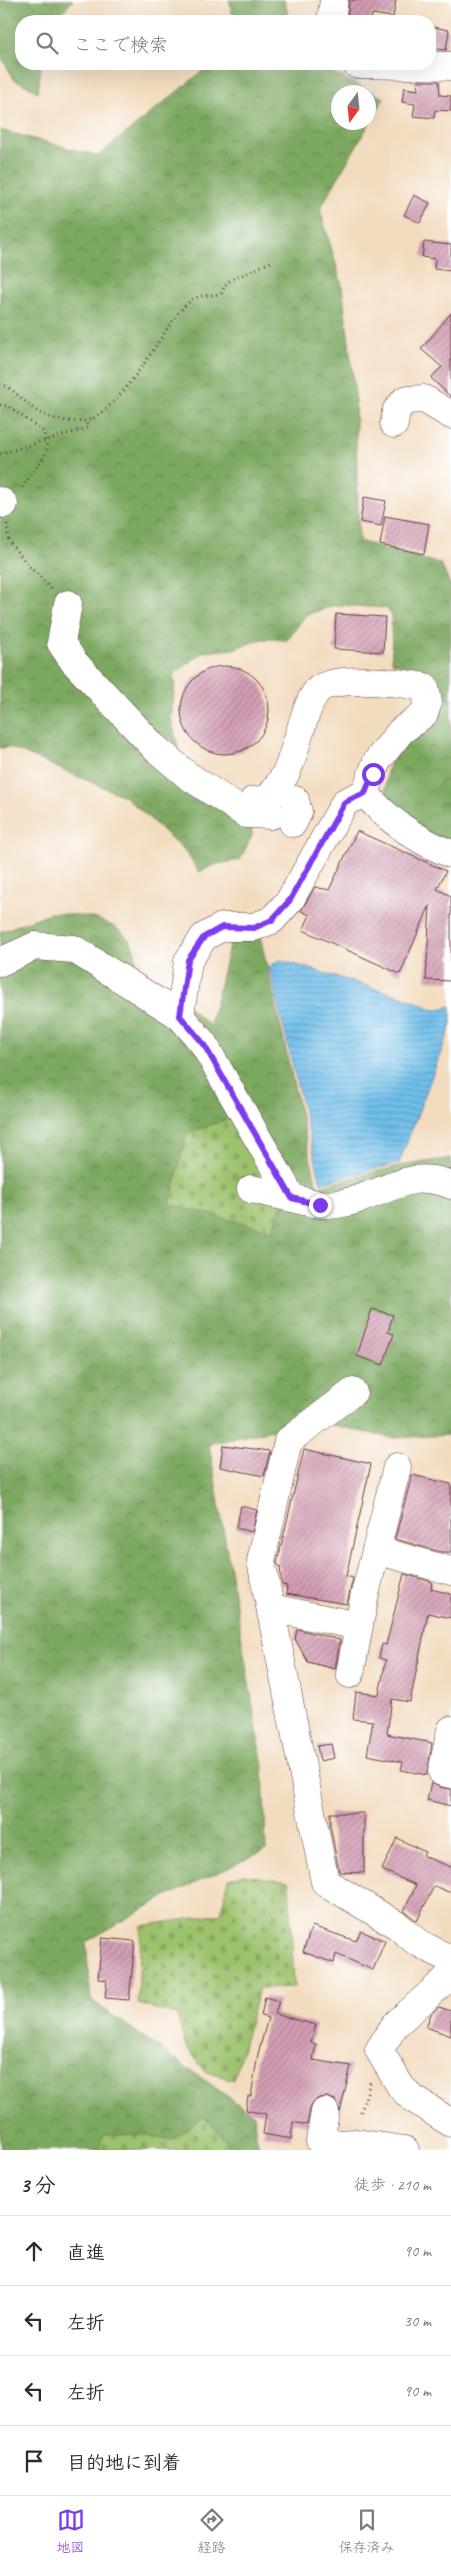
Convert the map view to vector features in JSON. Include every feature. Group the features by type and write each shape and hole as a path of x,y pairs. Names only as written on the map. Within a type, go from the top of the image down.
{"street":[{"path":"331,15 334,0"},
{"path":"436,66 451,66"},
{"path":"394,424 396,411 405,400 424,400 451,415"},
{"path":"68,604 61,643 74,662 154,747 187,775 246,814 279,810 269,799 286,773 317,691 329,684 361,682 425,687 428,702 424,714 401,731 377,762 346,796 290,900 272,920 254,928 222,927 204,937 188,960 180,1016"},
{"path":"346,796 378,809 432,846 451,854"},
{"path":"0,962 35,946 74,949 180,1016 203,1043 292,1198"},
{"path":"251,1189 320,1205 339,1204 419,1177 438,1179 451,1185"},
{"path":"353,1392 288,1441 261,1561 325,1882 398,1926 417,1942 451,1960"},
{"path":"350,1674 376,1550 397,1467"},
{"path":"376,1550 451,1571"},
{"path":"271,1608 359,1626"},
{"path":"451,1730 442,1772 451,1774"},
{"path":"451,1975 395,2025 380,2050 401,2086 412,2098 451,2123"},
{"path":"325,2112 320,2141 339,2144 356,2143 405,2150"}],"path":[{"path":"0,384 45,416 65,421 85,421 100,414 118,397 179,312 190,300 198,295 221,294 227,282 273,261"},
{"path":"0,405 8,406 44,432 47,447 45,456 22,489 2,503 9,542 30,567 68,604"},
{"path":"0,454 88,428 85,421"},
{"path":"361,2112 363,2104"}],"green space":[{"path":"0,0 73,0 59,15 15,15 15,70 40,70 38,92 14,79 0,55"},
{"path":"229,0 284,0 288,15 233,15"},
{"path":"204,70 327,70 358,85 331,85 331,130 366,130 320,209 342,285 355,393 359,541 441,564 451,587 451,847 441,844 385,796 387,772 396,752 439,688 421,671 392,662 391,614 386,608 335,605 306,615 287,640 262,639 233,649 203,652 173,675 175,686 171,719 181,759 252,812 252,836 240,860 217,864 199,872 185,851 126,797 9,747 0,748 0,130 98,156"},
{"path":"376,94 384,98 376,112"},
{"path":"50,913 84,916 106,922 115,928 132,944 138,975 167,988 210,1026 232,934 260,936 317,1187 399,1166 451,1158 451,1435 391,1438 314,1421 209,1444 263,1766 266,1850 159,1900 86,1942 91,2000 254,2115 258,2150 0,2150 0,932"},
{"path":"231,1118 293,1176 272,1231 170,1204 187,1133"},
{"path":"244,1875 289,1882 294,1987 259,1988 234,2080 206,2072 185,2045 177,2015 138,2004 141,1926 221,1914 228,1879"},
{"path":"204,2117 228,2143 231,2150 99,2150 104,2135 149,2135 172,2140"}],"water":[{"path":"280,960 407,998 435,1010 451,1006 451,1026 399,1163 321,1183 269,967"}],"building":[{"path":"349,0 396,0 393,15 348,15"},
{"path":"436,28 449,30 446,50 436,49"},
{"path":"417,81 439,81 440,95 451,96 451,111 435,110 434,118 413,116 415,104 402,102 404,88 418,90"},
{"path":"414,195 430,203 420,223 404,215"},
{"path":"424,242 451,245 451,271 434,269 435,259 422,257"},
{"path":"451,313 451,397 431,378 442,367 421,349"},
{"path":"364,497 386,501 381,526 360,522"},
{"path":"385,516 429,524 424,554 380,545"},
{"path":"336,614 385,617 383,652 334,649"},
{"path":"216,666 234,666 250,673 262,685 269,701 269,719 262,735 250,747 234,754 216,754 200,747 188,735 181,719 181,701 188,685 200,673"},
{"path":"357,831 446,871 437,889 451,896 451,981 426,980 430,905 400,974 303,930 310,915 301,911 315,887 329,890"},
{"path":"372,1309 393,1315 388,1332 394,1334 383,1365 357,1356"},
{"path":"223,1445 270,1451 264,1476 220,1467"},
{"path":"304,1449 371,1464 346,1576 353,1578 347,1604 286,1594 287,1586 282,1585 280,1567 277,1563"},
{"path":"412,1475 451,1484 451,1552 441,1552 395,1539"},
{"path":"241,1506 257,1510 252,1532 236,1528"},
{"path":"404,1574 432,1582 431,1589 451,1594 451,1618 428,1613 410,1702 392,1699 387,1734 432,1743 427,1775 401,1770 403,1762 367,1755 373,1721 353,1719 356,1692 379,1695 386,1660 379,1658 382,1644 386,1645"},
{"path":"297,1629 340,1640 335,1669 308,1662 295,1639"},
{"path":"331,1744 334,1758 320,1761 317,1746"},
{"path":"431,1783 439,1787 451,1789 451,1806 427,1800"},
{"path":"330,1813 364,1813 364,1873 339,1872 330,1825"},
{"path":"397,1838 425,1852 423,1856 451,1867 451,1893 434,1886 417,1921 404,1911 416,1885 382,1870"},
{"path":"312,1926 356,1941 361,1931 385,1941 373,1970 336,1954 334,1963 303,1952"},
{"path":"102,1938 135,1941 129,2000 105,1998 107,1980 98,1979"},
{"path":"265,1997 279,2001 275,2014 316,2025 311,2043 316,2044 313,2060 351,2066 340,2112 335,2100 327,2097 319,2098 313,2102 307,2125 293,2122 291,2139 263,2134 266,2114 246,2110 248,2096 251,2096 258,2054 268,2018 261,2016"},
{"path":"439,2007 451,2011 451,2036 426,2027 431,2014"}],"route":[{"path":"320,1205 292,1198 203,1043 180,1016 184,980 188,960 204,937 222,927 254,928 272,920 290,900 345,802 365,793 373,774"}]}
